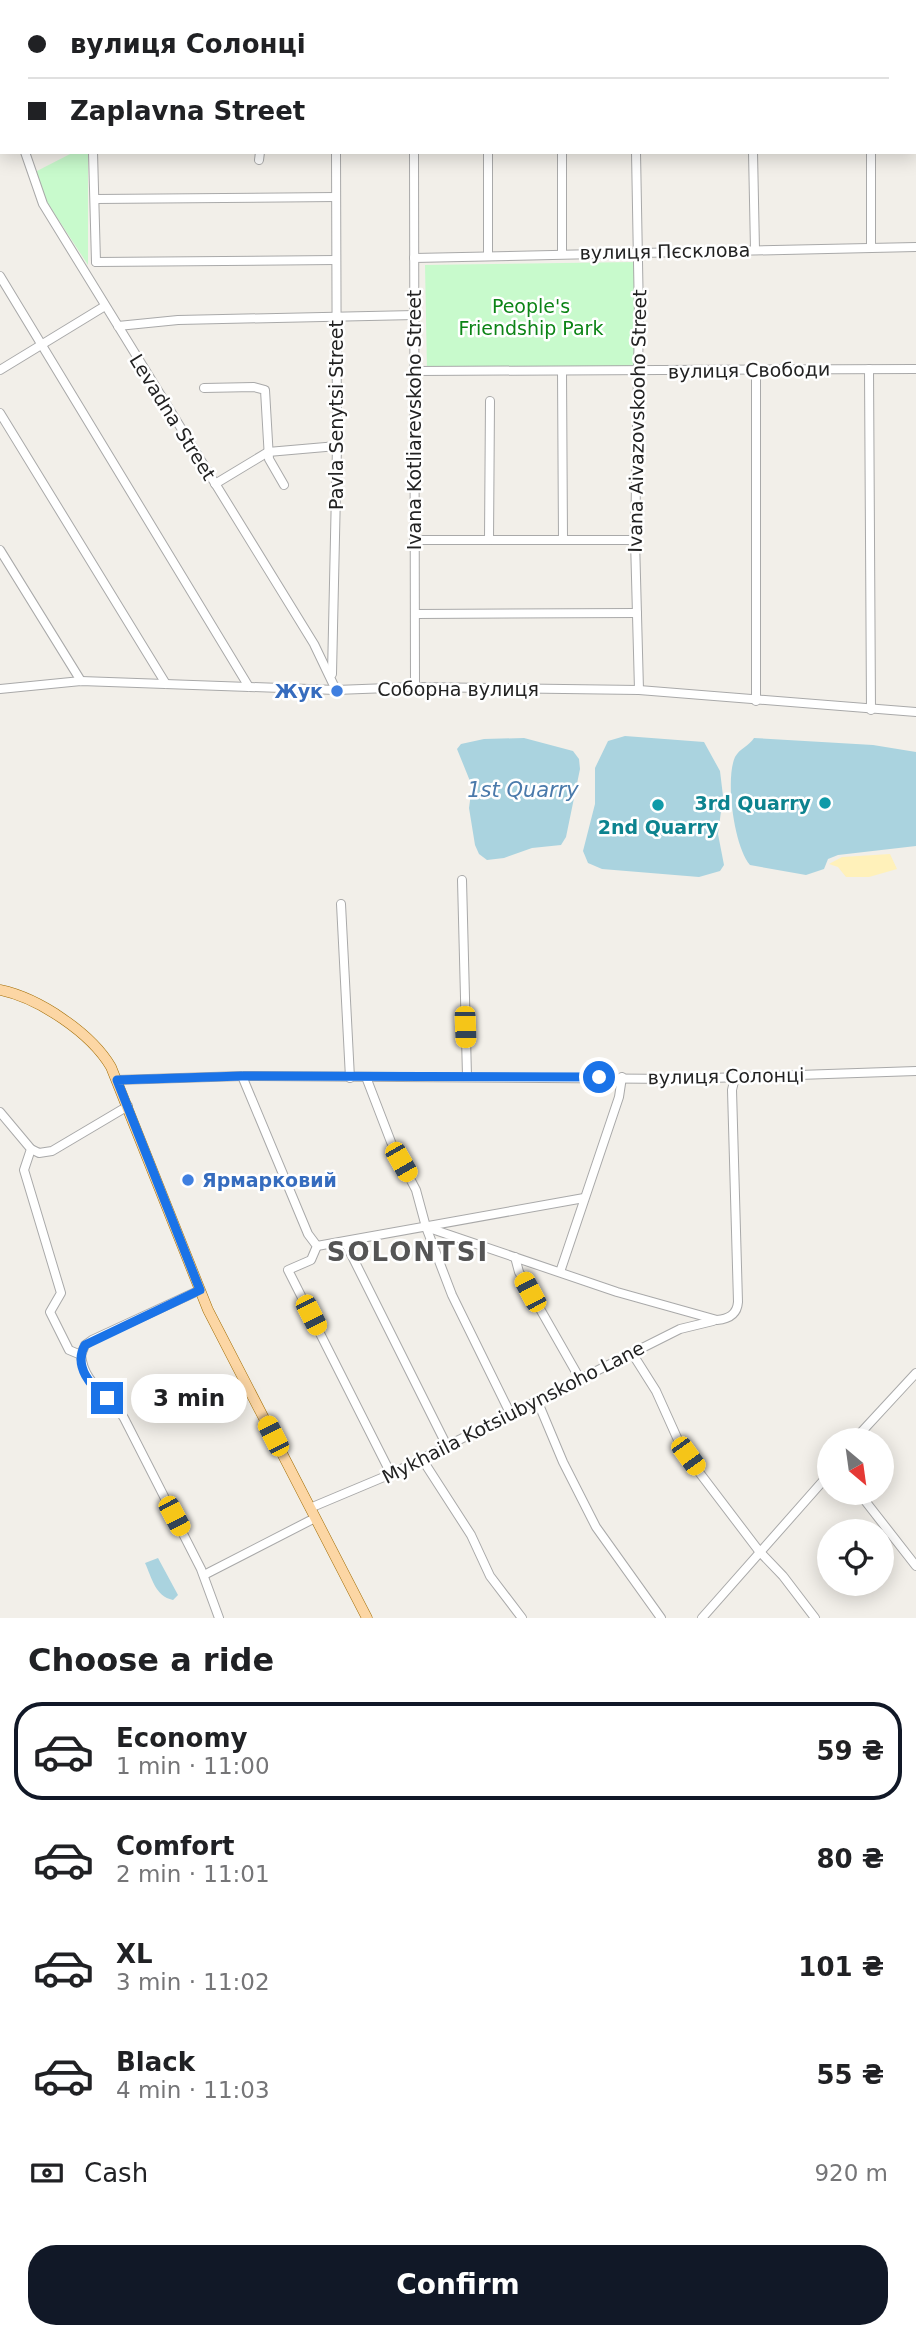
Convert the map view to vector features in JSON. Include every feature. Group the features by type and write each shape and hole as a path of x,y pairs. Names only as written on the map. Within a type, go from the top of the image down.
{"main road":[{"path":"0,990 32,1000 55,1014 103,1055 117,1080 200,1290 367,1618"}],"street":[{"name":"Levadna Street","path":"25,154 43,204 332,677"},
{"path":"93,154 96,262"},
{"name":"Pavla Senytsi Street","path":"332,677 337,446 335,154"},
{"name":"Ivana Kotliarevskoho Street","path":"414,154 415,687"},
{"path":"488,154 488,255"},
{"path":"562,154 562,253"},
{"name":"Ivana Aivazovskooho Street","path":"636,154 635,540 639,690"},
{"path":"753,154 755,250"},
{"path":"870,248 871,154"},
{"path":"94,199 336,197"},
{"name":"вулиця Пєсклова","path":"414,258 916,247"},
{"path":"85,272 96,262 336,260"},
{"path":"0,276 249,687"},
{"path":"0,370 105,306"},
{"path":"118,327 178,320 415,315"},
{"path":"869,369 871,710"},
{"name":"вулиця Свободи","path":"415,371 916,369"},
{"path":"756,370 757,701"},
{"path":"562,371 563,540"},
{"path":"204,388 254,387 265,390 270,463 284,485"},
{"path":"489,540 491,401"},
{"path":"0,413 166,684"},
{"path":"215,484 268,452 337,446"},
{"path":"414,540 635,540"},
{"path":"0,550 81,681"},
{"path":"415,614 637,613"},
{"path":"332,677 336,690"},
{"name":"Соборна вулиця","path":"0,689 81,681 336,690 415,687 639,690 916,712"},
{"path":"462,880 467,1076"},
{"path":"341,904 350,1078"},
{"name":"вулиця Солонці","path":"117,1080 242,1076 735,1077 916,1071"},
{"path":"242,1076 308,1234 317,1246"},
{"path":"366,1077 391,1142 416,1190 426,1227 452,1295 510,1413"},
{"path":"560,1272 619,1097 622,1077"},
{"path":"426,1227 646,1300 717,1320 733,1315 738,1302 732,1090 735,1077"},
{"path":"0,1112 31,1149 39,1153 48,1152 128,1107"},
{"path":"31,1149 24,1170 61,1293 50,1312 69,1350 81,1356"},
{"path":"317,1246 584,1198"},
{"path":"345,1242 447,1446"},
{"path":"317,1246 311,1260 288,1270 391,1474"},
{"path":"514,1257 519,1272 580,1379"},
{"path":"200,1290 92,1340 85,1345 81,1356 89,1382 113,1403 124,1418 204,1575 219,1618"},
{"name":"Mykhaila Kotsiubynskoho Lane","path":"310,1508 391,1474 680,1329 717,1320"},
{"path":"632,1353 659,1396 681,1446 759,1551 815,1618"},
{"path":"865,1428 915,1376"},
{"path":"537,1400 596,1527 662,1618"},
{"path":"422,1459 471,1535 490,1576 522,1618"},
{"path":"702,1618 817,1487"},
{"path":"868,1505 916,1566"},
{"path":"204,1575 315,1518"}],"sand":[{"path":"890,854 897,869 869,877 846,877 838,867 829,864 842,857"}],"green space":[{"path":"70,154 88,154 88,265 41,193 35,172"},
{"name":"People's Friendship Park","path":"636,262 636,369 427,371 425,265"}],"water":[{"name":"2nd Quarry","path":"625,736 704,742 720,771 723,796 718,834 724,865 720,871 699,877 602,869 588,863 583,851 595,804 595,768 608,741"},
{"name":"1st Quarry","path":"524,738 573,751 579,759 580,769 566,837 561,845 532,848 504,858 487,860 479,854 475,845 469,808 472,786 457,749 461,744 484,739"},
{"name":"3rd Quarry","path":"754,738 873,745 916,752 916,846 838,855 828,859 824,869 806,875 750,865 744,856 736,829 731,781 735,757"},
{"path":"158,1558 178,1595 173,1600 158,1590 145,1563"}],"place":[{"name":"Жук","path":"337,691"},
{"name":"3rd Quarry","path":"825,803"},
{"name":"2nd Quarry","path":"658,805"},
{"name":"Ярмарковий","path":"188,1180"}],"district":[{"name":"SOLONTSI","path":"408,1252"}],"route":[{"path":"107,1398 96,1390 86,1375 81,1356 85,1345 150,1311 200,1290 117,1080 128,1077 242,1076 599,1077"}]}
